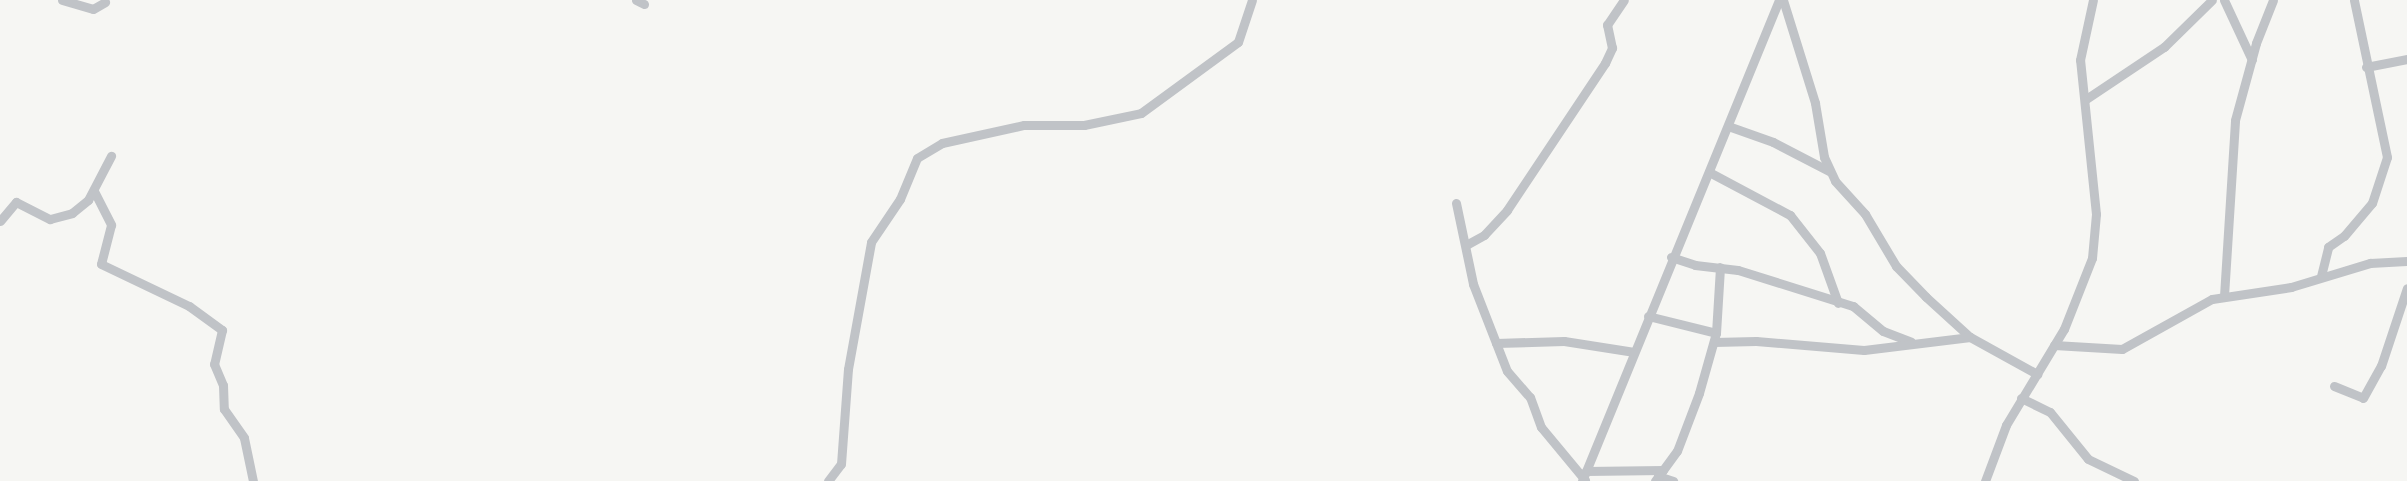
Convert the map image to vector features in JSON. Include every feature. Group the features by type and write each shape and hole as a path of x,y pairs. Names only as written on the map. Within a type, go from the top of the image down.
{"street":[{"path":"62,0 93,9 105,2"},
{"path":"828,481 841,464 848,369 871,242 902,196 917,158 942,143 1024,125 1084,125 1141,113 1182,78 1232,48 1245,30 1252,0"},
{"path":"1466,245 1484,235 1508,210 1605,63 1612,48 1606,28 1624,0"},
{"path":"1584,477 1671,256 1781,0"},
{"path":"1781,0 1815,103 1829,171"},
{"path":"1985,481 2021,398 2054,345 2078,300 2095,244 2081,45 2092,0"},
{"path":"2086,99 2164,47 2212,0"},
{"path":"2224,0 2252,60"},
{"path":"2224,296 2235,120 2252,60 2273,0"},
{"path":"2321,276 2328,247 2344,236 2372,203 2387,161 2354,0"},
{"path":"2366,67 2407,59"},
{"path":"1728,126 1773,142 1829,171 1865,214 1896,266 1970,337 2037,374"},
{"path":"0,221 16,202 50,219 60,218 81,207 94,191 111,156"},
{"path":"1709,172 1790,215 1820,253 1822,267 1838,303"},
{"path":"94,191 111,225 101,264 189,306 222,330 214,364 223,385 225,411 244,438 253,481"},
{"path":"1456,203 1473,284 1509,375 1530,397 1541,427 1584,477"},
{"path":"1671,256 1696,266 1720,267 1853,306 1884,331 1911,342"},
{"path":"2054,345 2122,349 2204,302 2224,296 2293,287 2321,276 2370,263 2407,261"},
{"path":"1659,476 1682,442 1715,338 1720,267"},
{"path":"2334,386 2363,398 2377,374 2407,288"},
{"path":"1648,316 1715,338 1864,350 1911,342 1970,337"},
{"path":"1496,343 1564,341 1634,352"},
{"path":"2021,398 2050,412 2088,459 2134,481"},
{"path":"1584,477 1659,476 1673,481"}]}
